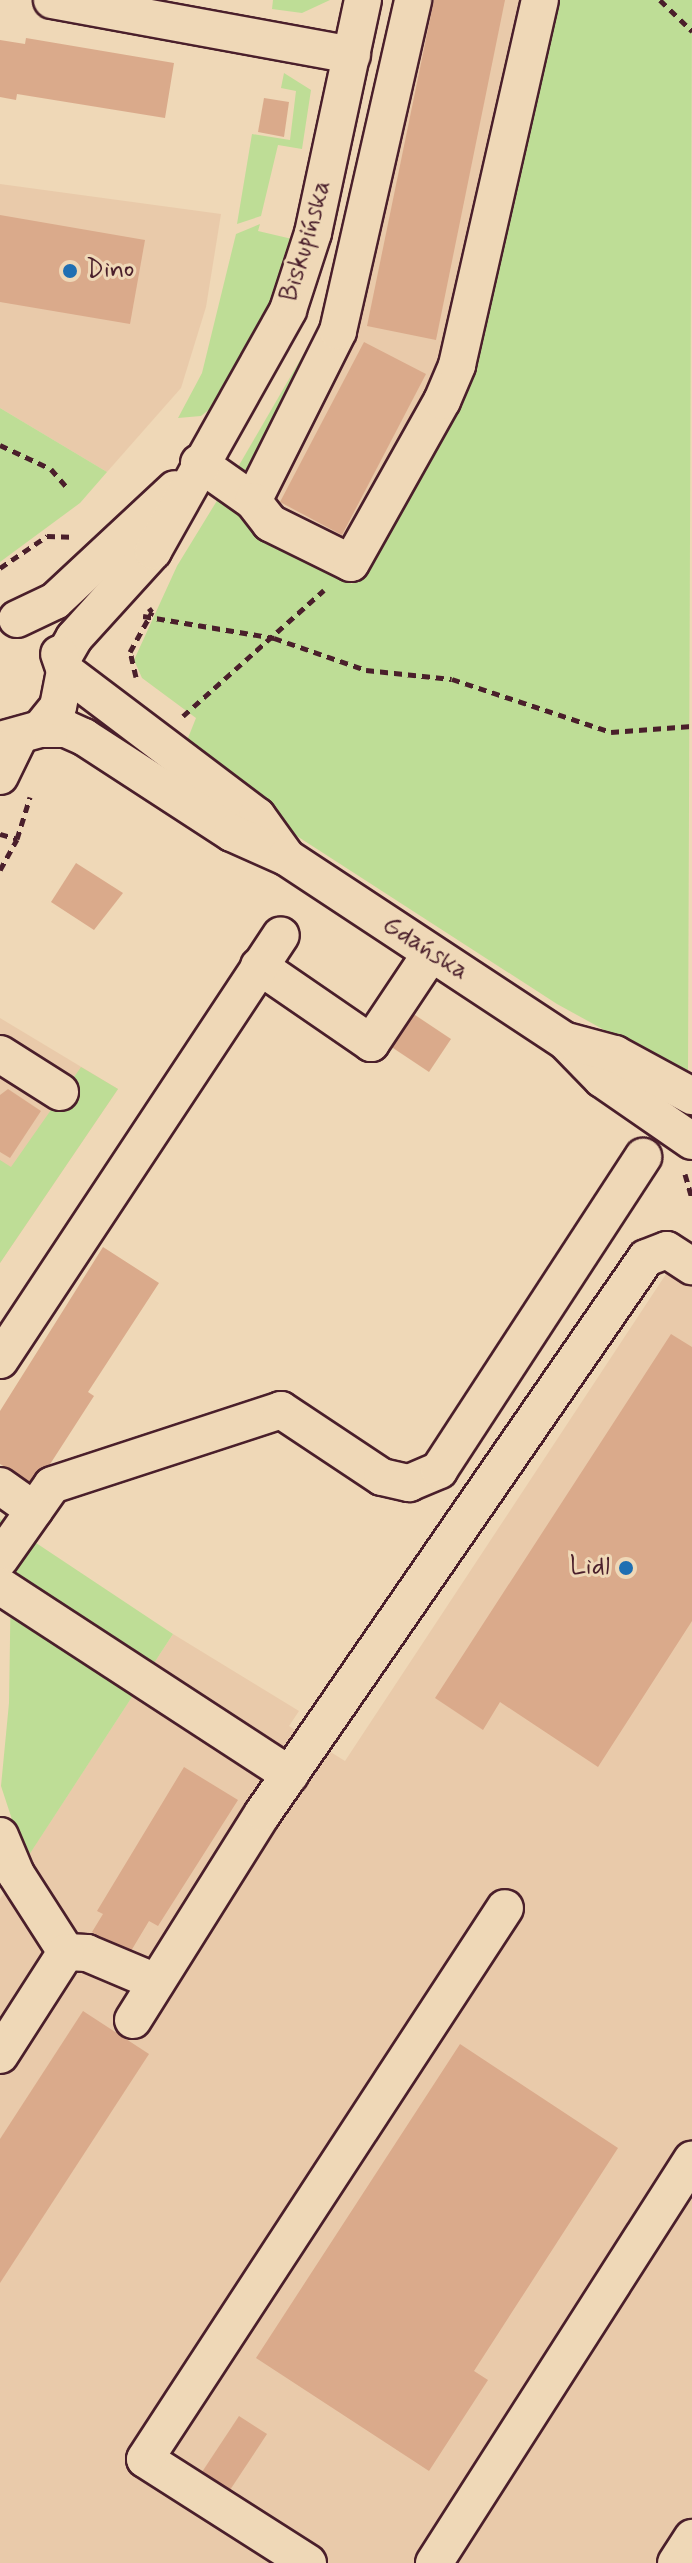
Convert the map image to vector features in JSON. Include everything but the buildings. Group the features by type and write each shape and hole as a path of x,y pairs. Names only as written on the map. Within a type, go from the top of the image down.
{"street":[{"path":"52,0 352,55"},
{"name":"Biskupińska","path":"63,665 74,638 153,551 199,463 288,310 313,233 363,0"},
{"path":"253,501 338,331 413,0"},
{"path":"199,463 253,501 270,523 351,563 442,401 457,365 540,0"},
{"path":"288,310 338,331"},
{"name":"Biskupińska","path":"9,619 55,601 199,463"},
{"name":"Gdańska","path":"9,619 44,634 63,665 257,816 286,857"},
{"path":"0,776 19,736 58,707 63,665"},
{"name":"Gdańska","path":"19,736 66,729 84,737 232,833 286,857 565,1041 602,1079 692,1141"},
{"path":"0,1360 281,935"},
{"path":"259,966 371,1043 431,953"},
{"name":"Gdańska","path":"565,1041 615,1054 692,1096"},
{"path":"0,1054 60,1092"},
{"path":"0,1559 52,1485 281,1410 382,1477 409,1483 439,1470 643,1157"},
{"path":"133,2020 290,1775 646,1258 667,1250 692,1266"},
{"path":"0,1486 34,1510"},
{"path":"0,1586 290,1775"},
{"path":"0,1836 16,1874 66,1952"},
{"path":"308,2563 145,2459 505,1908"},
{"path":"66,1952 87,1953 156,1982"},
{"path":"0,2055 66,1952"},
{"path":"434,2563 692,2160"},
{"path":"676,2563 692,2538"}],"path":[{"path":"660,0 692,31"},
{"path":"0,445 51,469 66,486"},
{"path":"178,719 274,638 327,586 343,558"},
{"path":"134,614 274,638 366,670 452,679 611,732 692,726"},
{"path":"0,870 17,839 30,797"},
{"path":"0,834 17,839"}],"shaded area":[{"path":"420,0 526,0 439,382 346,550 260,506 348,323"},
{"path":"0,184 221,214 206,307 181,388 107,472 0,408"},
{"path":"0,1018 118,1089 0,1263"},
{"path":"668,1271 692,1286 692,2563 0,2563 0,1899 173,1634 299,1711 289,1726 345,1761"}],"green space":[{"path":"273,0 330,0 302,13 272,9"},
{"path":"556,0 692,0 688,1076 557,1004 286,829 186,743 196,718 142,678 134,660 177,566 218,499 240,512 260,535 352,584 456,410"},
{"path":"284,73 311,90 302,149 278,145 261,216 237,224 252,134 290,140 296,91 281,88"},
{"path":"260,224 258,231 292,239 272,303 211,408 201,416 178,418 202,373 236,234"},
{"path":"314,336 325,339 249,473 238,467"},
{"path":"0,408 107,472 80,503 0,562"},
{"path":"81,1067 118,1089 0,1263 0,1160 11,1167"},
{"path":"0,1519 173,1634 29,1855 21,1847 1,1786 9,1703 11,1573 0,1565"}],"place":[{"name":"Dino","path":"70,271"},
{"name":"Lidl","path":"626,1568"}]}
